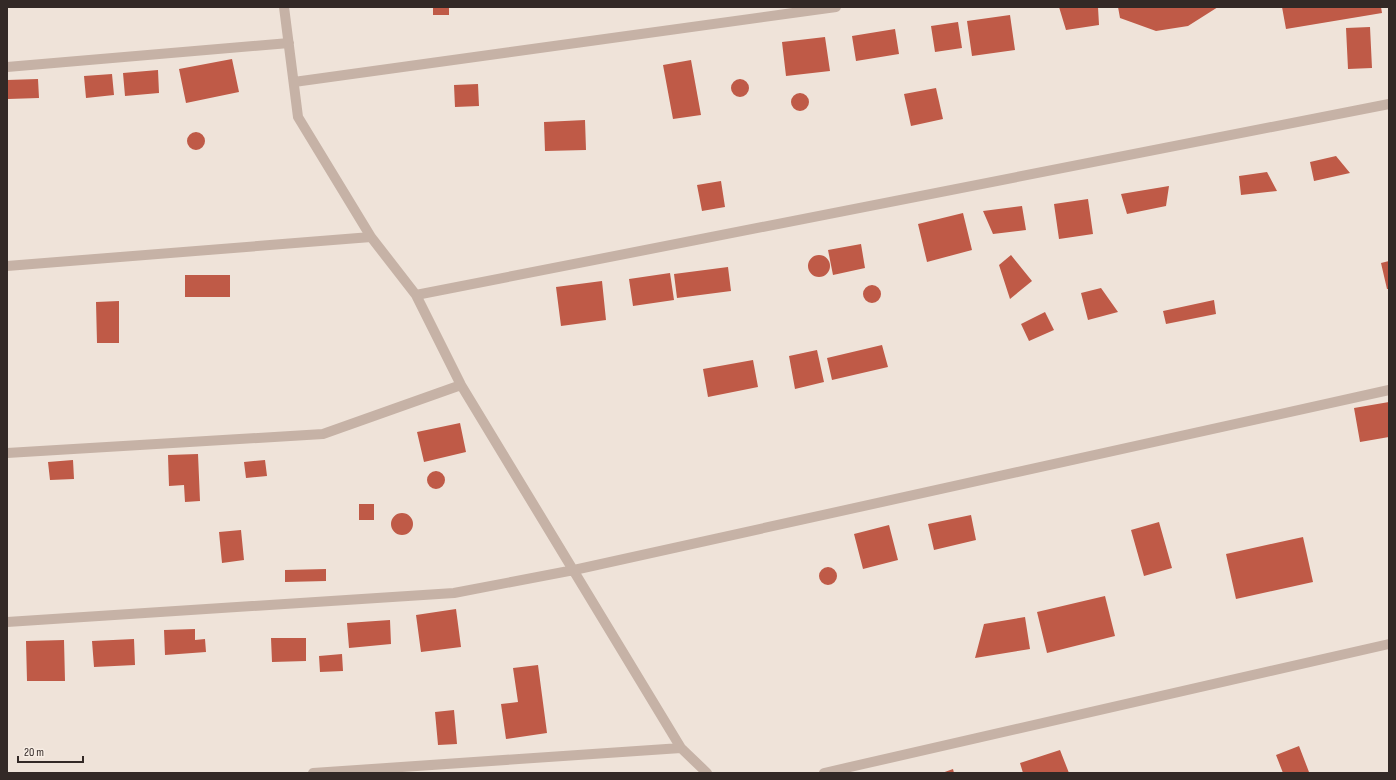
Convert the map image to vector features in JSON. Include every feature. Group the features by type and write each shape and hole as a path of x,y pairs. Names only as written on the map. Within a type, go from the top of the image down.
{"street":[{"path":"284,7 298,117 371,237 416,295 461,385 681,748 707,773"},
{"path":"294,82 836,7"},
{"path":"7,67 289,43"},
{"path":"416,295 1389,104"},
{"path":"7,266 371,237"},
{"path":"7,453 323,434 461,385"},
{"path":"7,622 454,592 574,570 1389,390"},
{"path":"824,773 1389,644"},
{"path":"313,773 681,748"}],"building":[{"path":"433,7 449,7 449,15 433,15"},
{"path":"1059,7 1098,7 1099,25 1066,30"},
{"path":"1118,7 1218,7 1188,26 1156,31 1120,18"},
{"path":"1282,7 1381,7 1382,13 1286,29"},
{"path":"1010,15 1015,50 972,56 967,21"},
{"path":"958,22 962,48 935,52 931,26"},
{"path":"1370,27 1372,68 1348,69 1346,28"},
{"path":"895,29 899,54 856,61 852,36"},
{"path":"825,37 830,71 786,76 782,42"},
{"path":"232,59 239,92 186,103 179,69"},
{"path":"691,60 701,115 673,119 663,65"},
{"path":"158,70 159,93 125,96 123,73"},
{"path":"112,74 114,95 86,98 84,76"},
{"path":"38,79 39,98 8,99 7,80"},
{"path":"736,79 744,79 749,84 747,95 744,97 736,97 731,92 731,84"},
{"path":"478,84 479,106 455,107 454,85"},
{"path":"936,88 943,119 911,126 904,94"},
{"path":"800,93 806,96 809,102 806,108 800,111 794,108 791,102 794,96"},
{"path":"585,120 586,150 545,151 544,122"},
{"path":"192,132 200,132 205,137 203,148 200,150 192,150 187,145 187,137"},
{"path":"1336,156 1350,173 1314,181 1310,162"},
{"path":"1267,172 1277,191 1241,195 1239,176"},
{"path":"721,181 725,207 702,211 697,185"},
{"path":"1169,186 1166,206 1127,214 1121,194"},
{"path":"1088,199 1093,234 1059,239 1054,204"},
{"path":"1022,206 1026,230 993,234 983,211"},
{"path":"963,213 972,250 927,262 918,224"},
{"path":"861,244 865,268 833,275 828,250"},
{"path":"819,255 827,258 830,266 827,274 819,277 811,274 808,266 811,258"},
{"path":"1011,255 1032,281 1010,299 999,265"},
{"path":"1389,261 1389,289 1387,289 1381,263"},
{"path":"728,267 731,291 677,298 674,274"},
{"path":"670,273 674,300 633,306 629,279"},
{"path":"185,275 230,275 230,297 185,297"},
{"path":"602,281 606,320 561,326 556,287"},
{"path":"868,285 876,285 881,290 879,301 876,303 868,303 863,298 863,290"},
{"path":"1101,288 1118,312 1088,320 1081,293"},
{"path":"1214,300 1216,314 1166,324 1163,311"},
{"path":"119,301 119,343 97,343 96,302"},
{"path":"1045,312 1054,330 1029,341 1021,324"},
{"path":"882,345 888,367 832,380 827,358"},
{"path":"817,350 824,382 795,389 789,356"},
{"path":"753,360 758,387 708,397 703,369"},
{"path":"1389,402 1389,437 1360,442 1354,408"},
{"path":"460,423 466,452 424,462 417,432"},
{"path":"198,454 200,501 185,502 184,485 169,486 168,455"},
{"path":"73,460 74,479 50,480 48,462"},
{"path":"265,460 267,476 246,478 244,462"},
{"path":"432,471 440,471 445,476 443,487 440,489 432,489 427,484 427,476"},
{"path":"359,504 374,504 374,520 359,520"},
{"path":"402,513 410,516 413,524 410,532 402,535 394,532 391,524 394,516"},
{"path":"971,515 976,540 934,550 928,524"},
{"path":"1159,522 1172,568 1144,576 1131,530"},
{"path":"889,525 898,560 863,569 854,534"},
{"path":"241,530 244,560 222,563 219,532"},
{"path":"1303,537 1313,582 1236,599 1226,554"},
{"path":"828,567 834,570 837,576 834,582 828,585 822,582 819,576 822,570"},
{"path":"326,569 326,581 285,582 285,570"},
{"path":"1105,596 1115,636 1047,653 1037,612"},
{"path":"456,609 461,647 421,652 416,615"},
{"path":"1025,617 1030,649 975,658 984,624"},
{"path":"390,620 391,644 349,648 347,623"},
{"path":"195,629 195,640 205,639 206,652 165,655 164,630"},
{"path":"271,638 306,638 306,661 272,662"},
{"path":"134,639 135,665 94,667 92,641"},
{"path":"64,640 65,681 27,681 26,641"},
{"path":"342,654 343,671 320,672 319,656"},
{"path":"538,665 547,733 506,739 501,704 518,702 513,668"},
{"path":"454,710 457,744 438,745 435,712"},
{"path":"1299,746 1309,772 1283,773 1276,755"},
{"path":"1060,750 1069,773 1023,773 1020,763"},
{"path":"953,769 954,773 942,773"}]}
